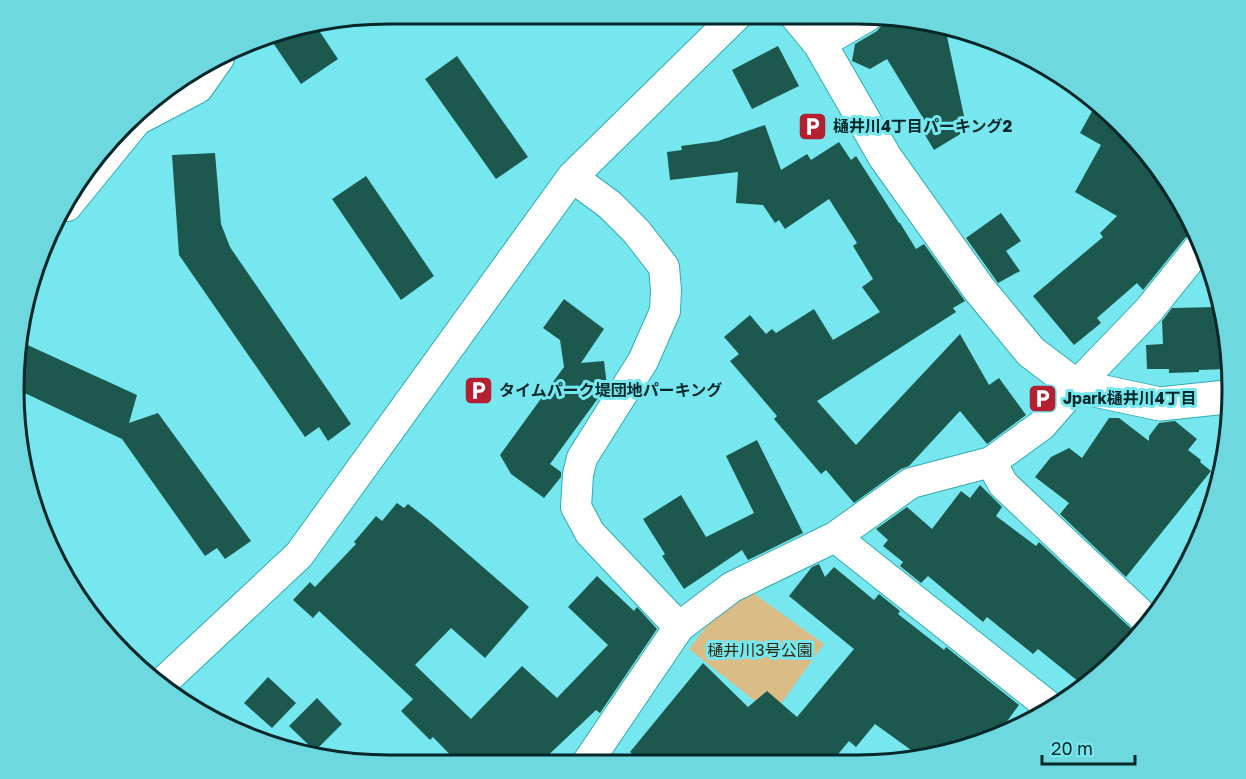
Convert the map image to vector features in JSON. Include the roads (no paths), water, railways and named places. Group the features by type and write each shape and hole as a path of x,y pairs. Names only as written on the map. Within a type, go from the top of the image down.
{"street":[{"path":"167,679 299,555 572,177 728,24"},
{"path":"804,24 820,44 885,156 979,289 1031,352 1076,386 1160,404 1222,397"},
{"path":"820,44 854,24"},
{"path":"154,111 198,88 209,72"},
{"path":"572,177 610,205 636,231 664,267 666,290 665,311 643,361 582,458 578,475 576,507 590,533 679,627"},
{"path":"592,755 679,627 732,587 835,537 911,483 991,462 1042,425 1149,310 1195,253"},
{"path":"991,462 1003,484 1143,616"},
{"path":"835,537 1044,703"}],"place":[{"name":"樋井川4丁目パーキング2","path":"812,126"},
{"name":"タイムパーク堤団地パーキング","path":"478,390"},
{"name":"Jpark樋井川4丁目","path":"1042,398"}],"park label":[{"name":"樋井川3号公園","path":"760,650"}]}
